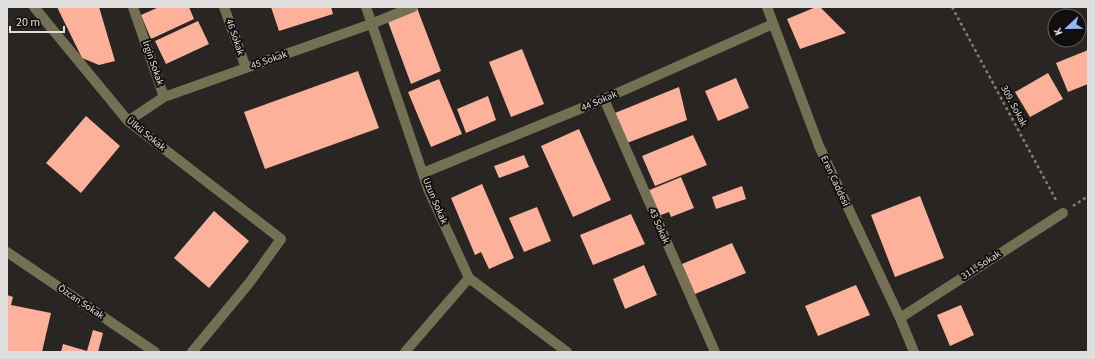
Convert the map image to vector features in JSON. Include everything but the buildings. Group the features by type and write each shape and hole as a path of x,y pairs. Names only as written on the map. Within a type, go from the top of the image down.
{"street":[{"name":"Ülkü Sokak","path":"34,7 128,121 281,239 250,282 192,352"},
{"name":"İrgin Sokak","path":"133,7 164,97"},
{"name":"46 Sokak","path":"224,7 246,68"},
{"name":"Uzun Sokak","path":"366,7 428,189 469,278 567,352"},
{"name":"45 Sokak","path":"128,121 164,97 371,24 413,7"},
{"name":"Eren Caddesi","path":"767,7 819,146 900,318 914,352"},
{"name":"44 Sokak","path":"423,173 604,99 773,24"},
{"name":"43 Sokak","path":"604,99 714,352"},
{"name":"311. Sokak","path":"900,318 1063,213"},
{"name":"Özcan Sokak","path":"7,252 154,352"},
{"path":"405,352 469,278"}],"path":[{"name":"309. Sokak","path":"952,7 1063,213"}]}
